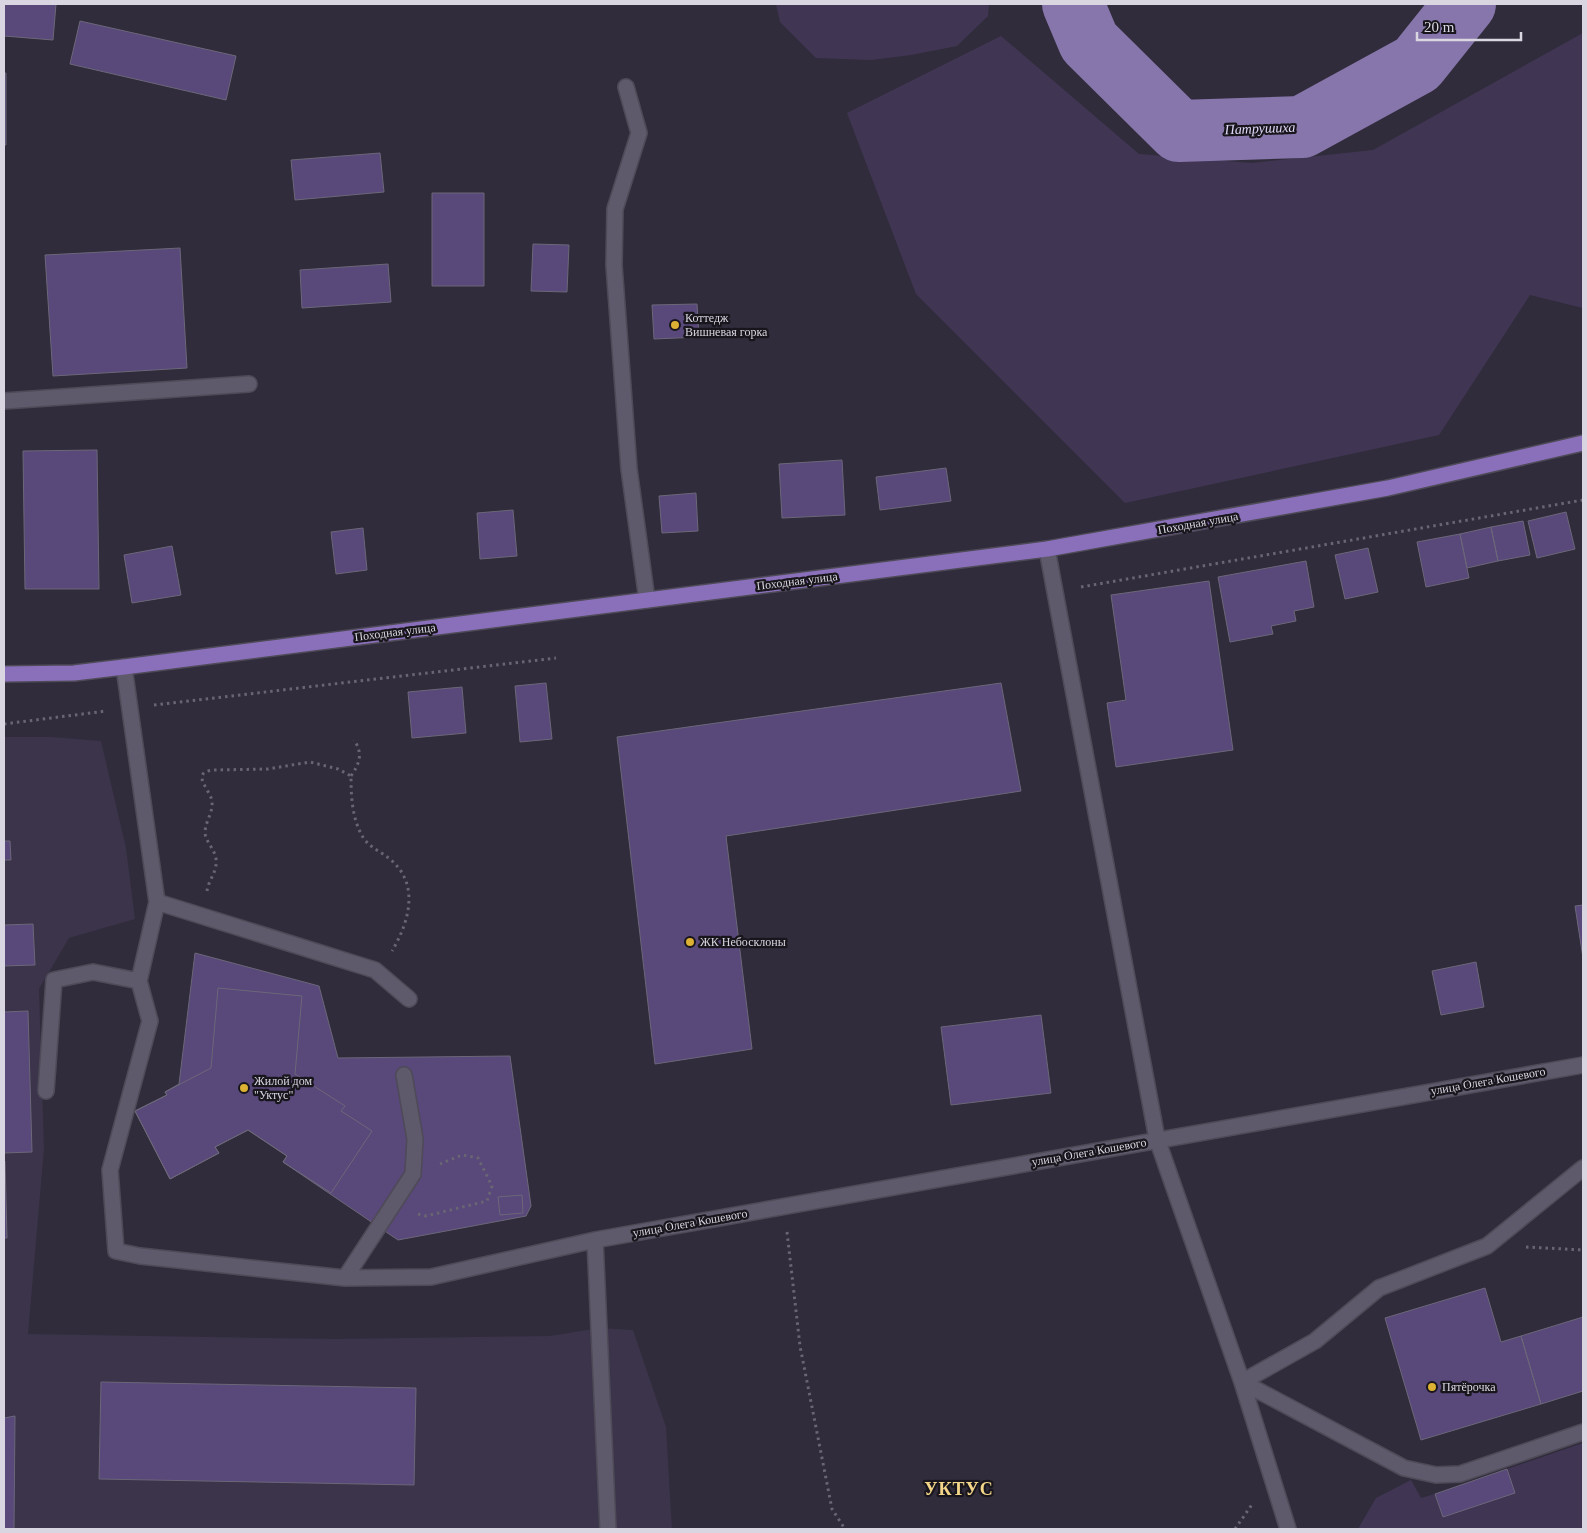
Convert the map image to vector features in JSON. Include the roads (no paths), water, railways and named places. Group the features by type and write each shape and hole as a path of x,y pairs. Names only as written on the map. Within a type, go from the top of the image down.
{"main road":[{"name":"Походная улица","path":"4,674 74,673 1047,549 1388,488 1583,442"}],"street":[{"path":"626,87 639,133 615,210 614,265 629,469 646,600"},
{"path":"4,400 249,384"},
{"path":"1047,549 1156,1140 1242,1382 1288,1529"},
{"path":"46,1090 54,980 94,972 138,981 157,902 124,667"},
{"path":"157,902 375,970 409,999"},
{"name":"улица Олега Кошевого","path":"138,981 150,1021 110,1170 116,1251 140,1256 345,1278 431,1277 595,1240 1583,1065"},
{"path":"345,1278 414,1174 415,1139 404,1075"},
{"path":"1242,1382 1315,1341 1379,1288 1487,1246 1583,1168"},
{"path":"595,1240 608,1529"},
{"path":"1242,1382 1404,1468 1436,1475 1460,1474 1583,1432"}],"waterway":[{"name":"Патрушиха","path":"1073,4 1089,42 1179,131 1302,127 1417,64 1465,4"}],"place":[{"name":"Коттедж Вишневая горка","path":"675,325"},
{"name":"ЖК Небосклоны","path":"690,942"},
{"name":"Жилой дом \"Уктус\"","path":"244,1088"},
{"name":"Пятёрочка","path":"1432,1387"}],"district":[{"name":"УКТУС","path":"959,1489"}]}
